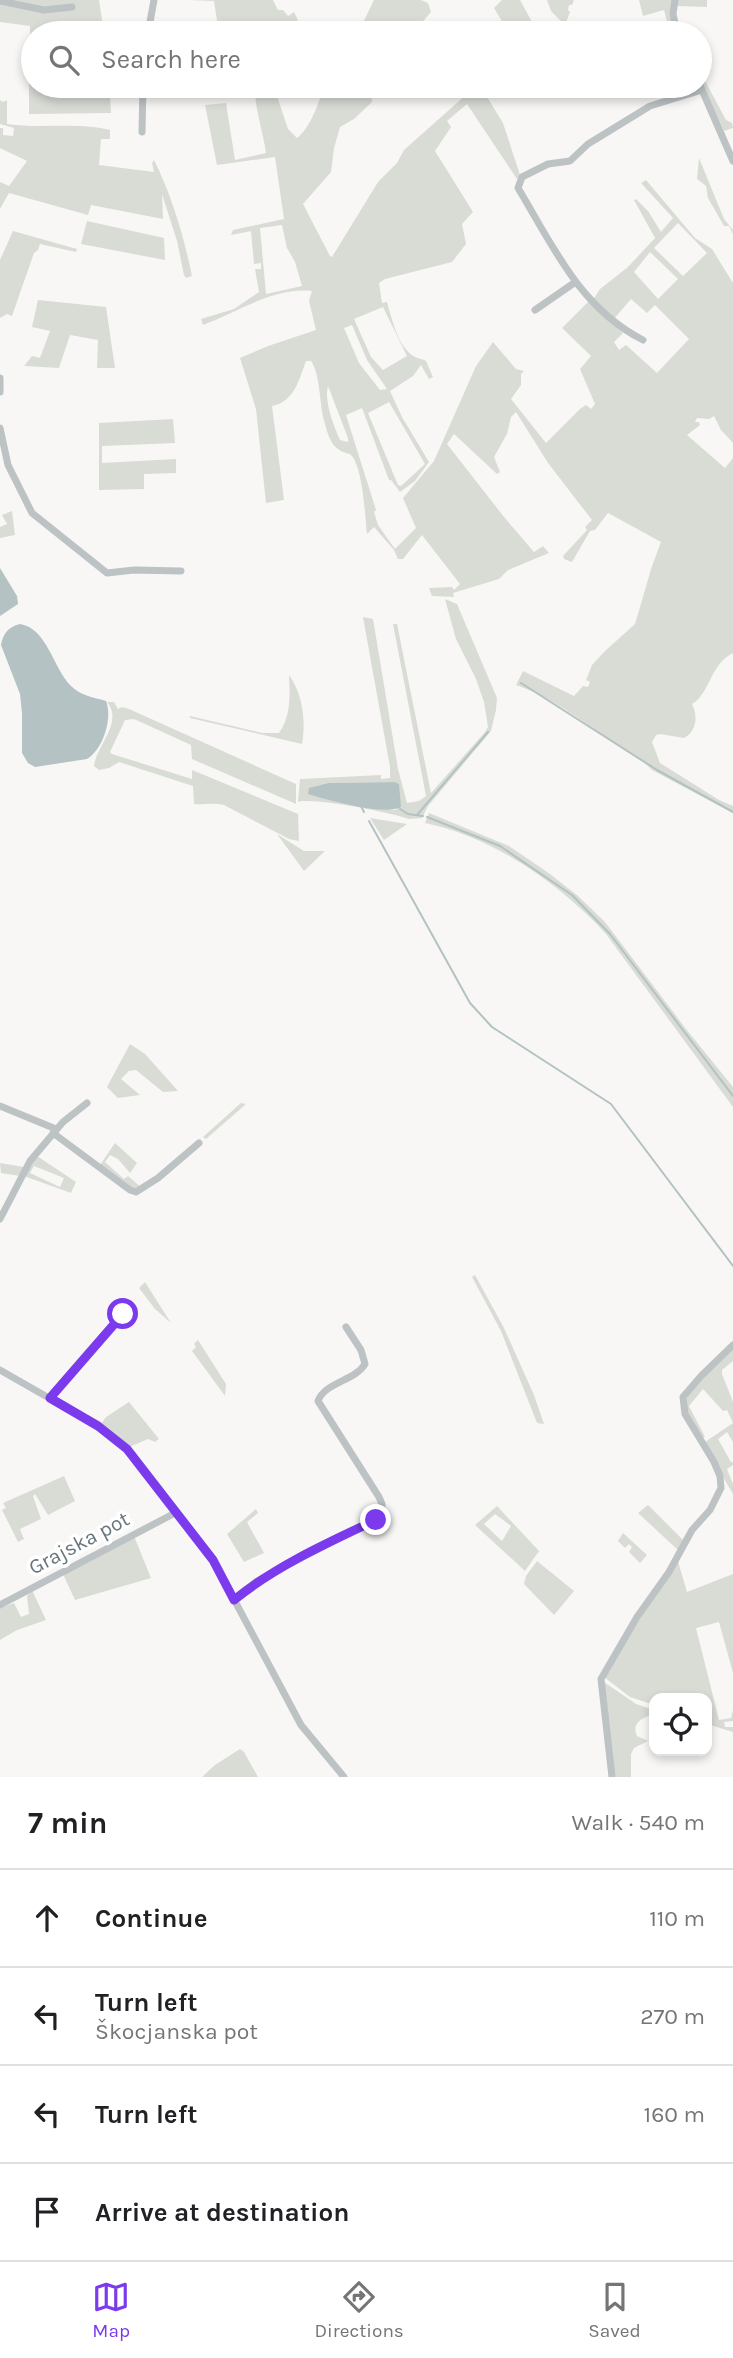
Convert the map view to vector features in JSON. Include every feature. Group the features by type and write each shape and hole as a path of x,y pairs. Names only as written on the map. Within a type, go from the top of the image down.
{"street":[{"path":"150,21 154,0"},
{"path":"674,21 675,0"},
{"path":"0,1 44,10 72,8"},
{"path":"142,132 143,98"},
{"path":"643,340 626,332 574,283 518,184 523,177 539,168 570,161 588,144 650,106 673,98"},
{"path":"705,98 733,161"},
{"path":"535,310 574,283"},
{"path":"0,378 0,392"},
{"path":"0,428 8,465 32,513 58,535 107,573 134,570 181,571"},
{"path":"0,1219 30,1161 55,1131 88,1103"},
{"path":"0,1106 55,1131 130,1191 136,1192 158,1178 199,1143"},
{"path":"50,1398 123,1314"},
{"path":"234,1600 257,1581 382,1516 379,1497 318,1402 325,1391 356,1374 365,1364 366,1359 346,1326"},
{"path":"612,1777 601,1679 637,1616 669,1572 692,1530 710,1510 721,1489 715,1462 685,1414 683,1397 733,1345"},
{"path":"0,1370 98,1426 127,1449 213,1560 301,1725 344,1777"},
{"name":"Grajska pot","path":"0,1605 175,1513"}],"shaded area":[{"path":"0,0 99,0 102,21 21,21 21,25 0,22"},
{"path":"189,0 273,0 278,10 283,10 288,16 294,12 298,20 217,21 214,1"},
{"path":"374,0 421,0 428,3 431,12 423,21 364,21"},
{"path":"502,0 520,0 531,21 502,21 494,8"},
{"path":"547,0 574,0 572,5 569,5 567,21 561,21 551,11"},
{"path":"639,0 673,0 674,21 667,21 664,10 643,16"},
{"path":"677,0 707,0 707,7 675,6"},
{"path":"712,94 726,120 732,123 733,128 724,131 709,98 712,98"},
{"path":"29,98 110,98 111,113 29,114"},
{"path":"255,98 278,98 288,129 297,138 306,128 320,98 372,98 372,102 354,119 340,127 331,172 303,204 332,257 378,182 397,163 404,150 462,98 488,98 503,123 520,175 517,179 467,104 447,121 451,127 435,151 473,212 462,224 466,244 452,262 385,279 379,283 382,303 387,302 404,347 415,357 426,361 433,377 429,379 421,365 413,376 390,391 429,462 415,481 400,492 389,480 362,408 346,415 376,510 374,512 378,525 395,549 416,528 403,498 434,461 476,366 493,342 516,369 524,371 521,374 521,385 511,399 546,443 580,409 586,405 591,409 595,404 580,369 591,356 562,328 589,301 623,333 614,342 619,350 626,345 657,373 689,339 655,305 647,313 631,299 613,320 593,300 600,289 628,267 655,238 634,200 648,211 661,232 673,218 641,183 646,180 695,238 712,249 733,283 733,443 721,430 714,416 709,419 697,418 695,422 700,425 687,435 725,468 733,458 733,653 719,664 703,693 692,704 695,723 692,731 684,738 656,735 652,742 660,763 733,806 733,813 652,770 565,709 516,685 523,671 574,696 583,686 588,687 590,682 586,680 592,665 635,624 661,542 608,513 595,530 590,531 572,562 564,559 563,556 587,530 585,527 592,520 548,463 516,412 511,417 507,434 494,457 500,472 497,474 454,434 447,444 534,552 543,546 549,553 508,570 499,579 453,593 454,597 432,596 429,588 452,587 454,590 460,584 422,535 403,559 398,559 394,550 374,527 367,534 358,470 351,455 332,443 323,417 317,374 311,361 306,361 291,395 272,406 284,500 266,503 256,409 240,358 316,330 309,301 312,291 283,293 270,297 203,325 201,319 234,309 259,292 255,269 261,269 261,263 254,264 251,231 231,235 233,230 284,219 275,157 217,165 205,105 226,103 235,160 266,153","holes":["678,223 707,253 683,276 654,248","282,225 287,248 295,262 302,286 266,294 260,228","650,252 678,279 658,299 634,272","383,307 407,356 383,370 371,357 354,319","352,325 367,360 387,389 380,390 359,363 344,328","328,386 348,442 340,440 332,420","389,402 425,464 401,486 398,485 368,413"]},
{"path":"0,100 7,100 7,124 84,126 110,130 110,139 101,139 99,165 154,172 154,160 177,217 192,276 186,278 184,275 177,241 162,194 163,219 91,205 88,215 9,193 0,209 0,182 9,186 27,161 0,148 0,128 3,128 3,135 13,136 14,128 0,124"},
{"path":"699,158 733,234 729,226 724,226 708,198 706,186 697,179"},
{"path":"87,221 164,238 165,260 81,244"},
{"path":"13,231 77,249 76,252 40,244 34,253 12,316 7,314 0,318 0,260"},
{"path":"38,300 106,307 115,368 97,368 98,340 70,335 59,368 24,366 32,356 40,358 50,331 32,327"},
{"path":"173,419 175,443 102,446 102,463 176,459 176,473 144,474 144,489 99,490 99,423"},
{"path":"12,511 15,535 0,538 0,527 7,524 2,515"},
{"path":"0,568 17,596 18,604 0,616"},
{"path":"445,599 457,604 497,698 496,710 491,731 428,806 422,818 409,819 335,804 298,802 300,779 381,775 381,779 390,778 363,617 373,619 398,769 407,803 419,801 426,796 393,624 397,624 431,793 488,727 484,702 476,679 456,639","holes":["394,782 396,810 361,806 329,783"]},
{"path":"20,624 37,633 71,686 83,694 106,701 108,716 105,733 98,749 87,759 35,767 28,763 22,753 20,694 1,645 7,632"},
{"path":"289,675 298,691 302,708 302,744 190,718 262,733 279,733 288,713"},
{"path":"107,702 114,702 118,709 129,709 296,784 296,804 192,759 191,745 134,719 125,720 110,752 192,779 192,770 298,814 299,841 289,839 224,805 194,804 193,786 119,762 99,770 94,766 96,758 108,734 112,718"},
{"path":"329,783 399,784 401,807 393,809 356,806 308,794 309,788"},
{"path":"429,813 509,846 578,896 605,922 733,1087 733,1107 606,934 588,915 546,880 500,851 475,839 425,823"},
{"path":"370,818 407,824 384,840"},
{"path":"277,834 304,851 325,851 304,871"},
{"path":"130,1044 145,1054 178,1091 163,1092 136,1070 129,1071 121,1079 140,1095 118,1098 107,1087"},
{"path":"241,1103 246,1104 206,1139 203,1137"},
{"path":"115,1143 137,1163 130,1173 118,1159 110,1155 105,1162 124,1179 128,1176 142,1188 131,1189 100,1165"},
{"path":"37,1156 76,1182 71,1193 24,1176","holes":["34,1166 64,1178 60,1187 30,1173"]},
{"path":"0,1163 24,1167 20,1176 1,1173"},
{"path":"475,1275 504,1328 544,1424 537,1423 501,1331 472,1277"},
{"path":"145,1282 171,1323 155,1309 139,1288"},
{"path":"198,1340 226,1384 225,1396 192,1351"},
{"path":"733,1349 733,1361 722,1370 722,1374 733,1402 733,1423 727,1410 723,1411 703,1389 689,1406 705,1437 702,1438 687,1412 686,1401 703,1376"},
{"path":"129,1402 159,1439 155,1442 148,1439 129,1447 101,1424 106,1417"},
{"path":"733,1423 733,1442 727,1432 718,1439 733,1462 727,1469 733,1484 733,1494 705,1442"},
{"path":"64,1476 75,1501 48,1515 35,1494 33,1496 41,1519 20,1529 24,1539 18,1542 2,1510 6,1508 3,1503"},
{"path":"648,1505 683,1540 678,1550 638,1513"},
{"path":"497,1506 539,1551 525,1571 475,1525","holes":["495,1514 511,1526 502,1541 484,1524"]},
{"path":"256,1509 258,1513 247,1522 264,1553 244,1562 227,1534"},
{"path":"623,1533 647,1555 640,1563 629,1552 632,1547 629,1544 625,1548 618,1541"},
{"path":"134,1536 151,1578 75,1600 63,1574"},
{"path":"677,1558 687,1592 733,1574 733,1673 719,1622 696,1628 719,1720 731,1718 733,1710 733,1721 724,1722 725,1727 733,1727 733,1732 712,1726 712,1693 649,1693 649,1703 630,1697 604,1677"},
{"path":"537,1561 574,1591 554,1615 524,1584 526,1576"},
{"path":"32,1590 46,1620 17,1630 0,1640 0,1608 14,1603 21,1617 29,1614 27,1596"},
{"path":"604,1682 636,1704 649,1708 649,1716 639,1721 636,1726 637,1736 648,1741 634,1748 631,1754 631,1777 614,1777"},
{"path":"240,1749 258,1777 202,1777 215,1765"}],"waterway":[{"path":"521,683 657,770 733,812"},
{"path":"417,815 488,732"},
{"path":"361,806 364,812"},
{"path":"400,809 408,814 423,816"},
{"path":"427,817 500,846 572,895 610,934 733,1096"},
{"path":"369,821 470,1003 492,1027 611,1104 733,1266"}],"route":[{"path":"123,1314 50,1398 98,1426 127,1449 213,1560 234,1600 257,1581 376,1520"}]}
